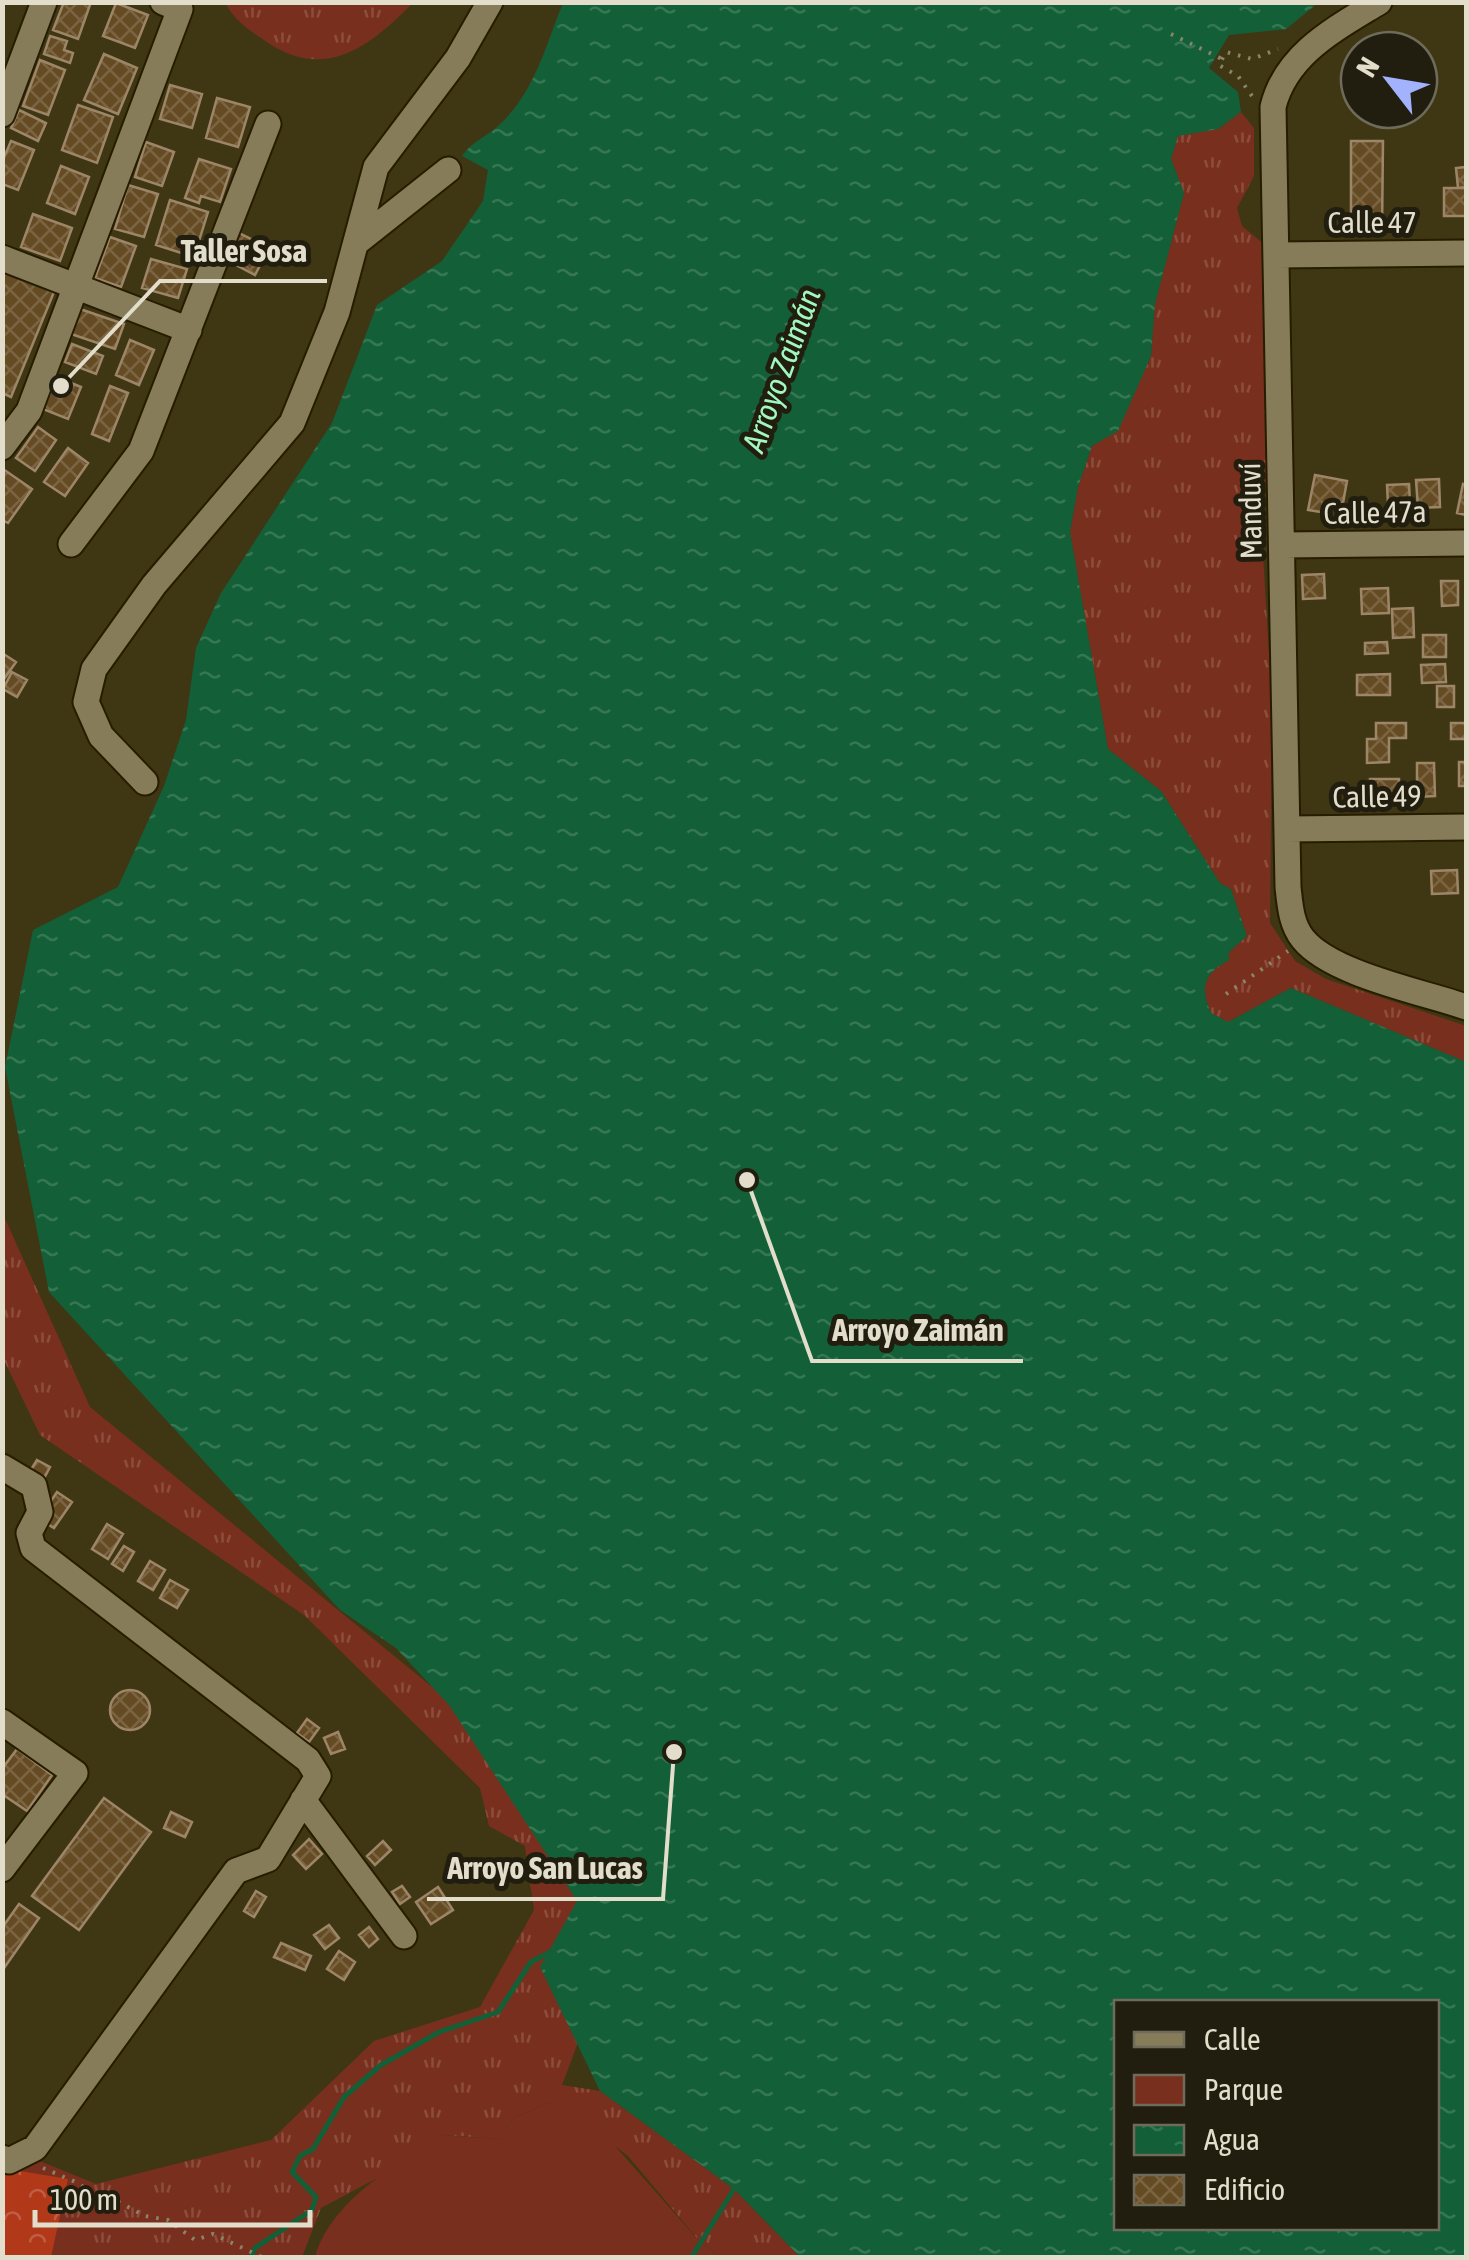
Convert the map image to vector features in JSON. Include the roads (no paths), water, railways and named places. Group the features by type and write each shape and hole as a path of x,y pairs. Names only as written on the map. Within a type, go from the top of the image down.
{"street":[{"path":"2,114 44,2"},
{"path":"2,447 29,411 79,288 180,9 163,2"},
{"path":"145,782 101,736 93,719 86,702 94,670 154,585 292,423 325,346 376,166 458,58 490,2"},
{"name":"Manduví","path":"1380,2 1300,55 1279,82 1274,107 1290,903 1297,944 1326,959 1466,1008"},
{"path":"71,544 141,451 268,124"},
{"path":"356,243 448,170"},
{"name":"Calle 47","path":"1278,255 1466,253"},
{"path":"2,258 189,330"},
{"name":"Calle 47a","path":"1284,545 1466,544"},
{"name":"Calle 49","path":"1288,829 1466,827"},
{"path":"2,1467 34,1486 40,1512 29,1532 33,1548 308,1760 318,1776 268,1859 236,1871 34,2148 6,2159"},
{"path":"2,1722 74,1774 2,1869"},
{"path":"303,1800 404,1936"}],"water":[{"name":"Arroyo Zaimán","path":"563,3 1318,3 1286,29 1229,35 1209,68 1238,92 1241,112 1218,129 1178,136 1171,159 1184,193 1155,304 1151,356 1118,431 1092,446 1078,487 1070,532 1108,749 1161,791 1220,883 1231,889 1247,936 1206,982 1211,1013 1228,1022 1291,988 1466,1062 1466,2257 800,2257 734,2189 600,2091 540,1967 577,1901 449,1705 396,1648 340,1610 49,1292 5,1067 33,930 118,887 164,786 186,720 196,648 221,593 332,423 377,305 442,261 483,201 488,170 462,156 510,114 538,69"}],"waterway":[{"path":"251,2258 255,2248 312,2210 316,2197 292,2172 300,2156 313,2149 344,2097 381,2065 439,2032 498,2012 531,1962 550,1952"},
{"path":"691,2258 734,2189"}],"place":[{"name":"Taller Sosa","path":"61,386"},
{"name":"Arroyo Zaimán","path":"747,1180"},
{"name":"Arroyo San Lucas","path":"674,1752"}]}
